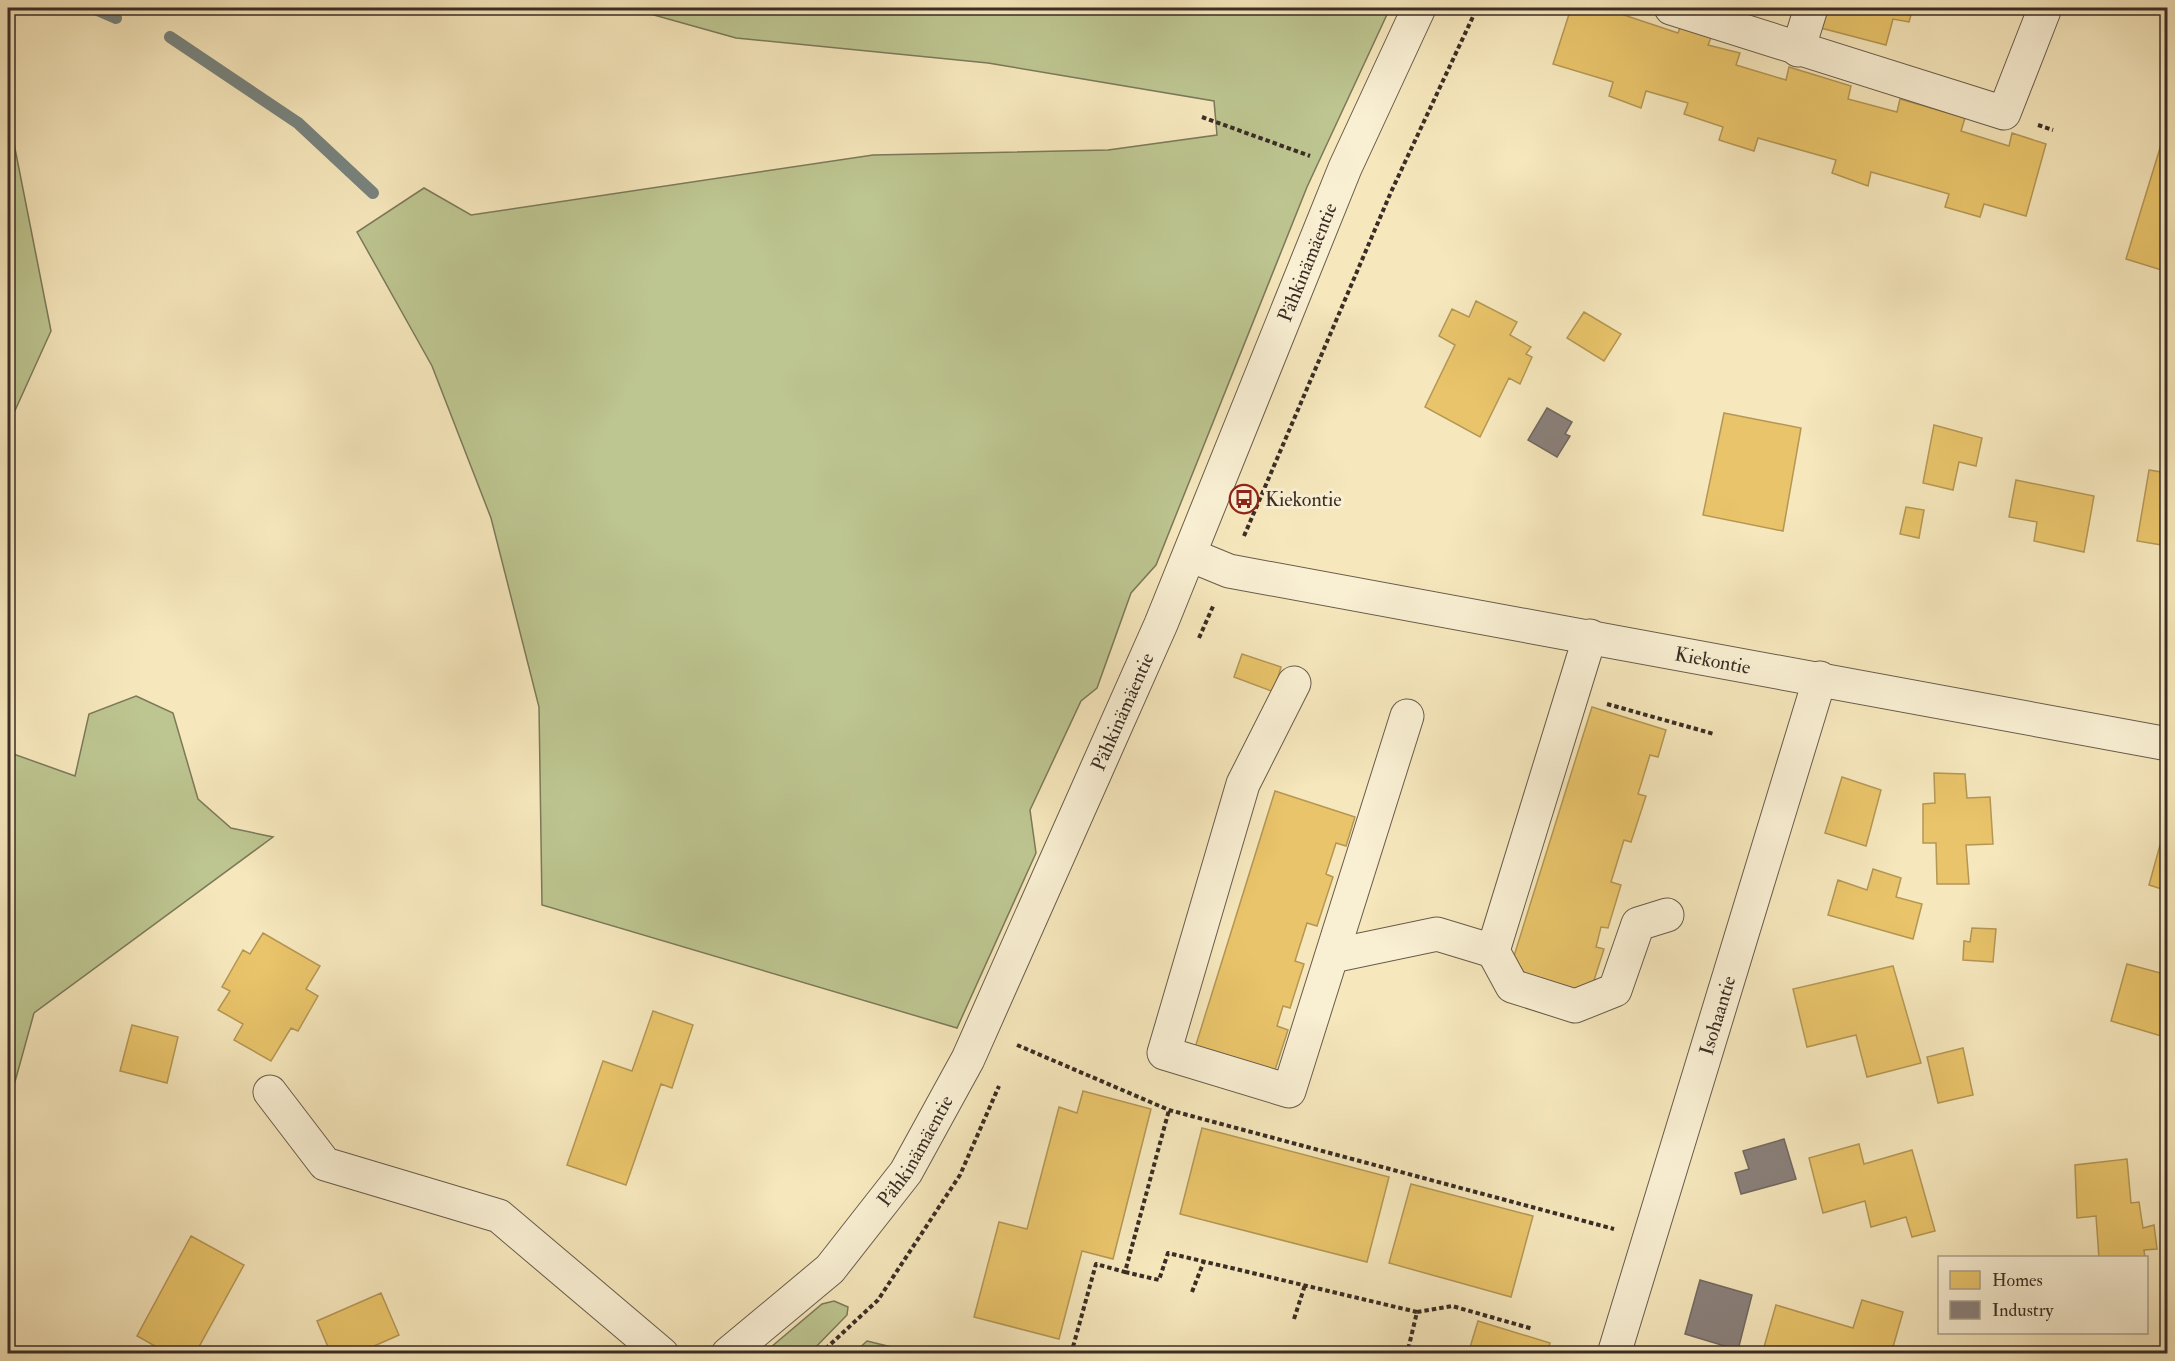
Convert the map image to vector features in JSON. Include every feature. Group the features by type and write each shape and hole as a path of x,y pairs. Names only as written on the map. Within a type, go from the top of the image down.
{"street":[{"name":"Pähkinämäentie","path":"728,1353 830,1269 906,1172 968,1059 1190,555 1270,350 1345,168 1419,8"},
{"path":"1671,8 1798,50 2004,113 2045,8"},
{"path":"1798,50 1811,8"},
{"name":"Kiekontie","path":"1190,555 1229,571 1820,678 2168,744"},
{"path":"1493,951 1590,636"},
{"name":"Isohaantie","path":"1614,1353 1820,678"},
{"path":"1294,683 1243,784 1164,1053 1289,1091 1407,716"},
{"path":"1332,956 1437,934 1493,951 1512,986 1575,1006 1614,990 1638,924 1667,915"},
{"path":"270,1092 325,1164 499,1216 662,1353"}],"path":[{"path":"1202,117 1345,168"},
{"path":"1572,694 1714,734"},
{"path":"1017,1045 1169,1110 1649,1238"},
{"path":"1125,1272 1169,1110"},
{"path":"1071,1353 1096,1264 1159,1280 1168,1252 1417,1312 1452,1306 1533,1329"},
{"path":"1192,1292 1204,1261"},
{"path":"1294,1319 1305,1285"},
{"path":"1407,1353 1417,1312"}],"green space":[{"path":"629,8 1390,8 1307,187 1156,565 1131,593 1097,688 1081,701 1030,810 1036,853 957,1028 542,905 539,707 491,518 432,366 357,232 424,188 471,215 873,155 1108,150 1217,135 1214,101 988,63 736,38"},
{"path":"8,113 51,331 8,426"},
{"path":"136,696 173,713 198,799 231,828 273,837 34,1013 8,1107 8,752 75,776 89,714"},
{"path":"834,1301 848,1307 847,1315 810,1353 764,1353 822,1304"},
{"path":"867,1341 916,1353 854,1353"}],"building: Homes":[{"path":"1571,8 1620,8 1618,13 1678,33 1683,20 1714,31 1708,45 1740,53 1736,65 1786,80 1789,67 1851,86 1848,99 1897,112 1900,99 1965,118 1961,131 2009,146 2012,133 2046,144 2026,216 1984,204 1980,217 1945,207 1949,194 1871,172 1868,186 1832,173 1836,160 1758,138 1754,151 1719,140 1723,127 1684,114 1688,103 1646,91 1641,108 1609,96 1613,82 1553,64"},
{"path":"1818,8 1913,8 1909,22 1893,19 1886,45 1813,26"},
{"path":"2168,122 2168,272 2126,259"},
{"path":"1476,301 1517,322 1510,335 1531,347 1526,354 1532,357 1520,384 1509,378 1480,437 1425,407 1455,345 1439,336 1452,309 1469,317"},
{"path":"1584,312 1621,334 1604,361 1567,338"},
{"path":"1724,413 1801,428 1783,531 1703,515"},
{"path":"1934,425 1982,438 1976,466 1959,462 1953,490 1923,483"},
{"path":"2149,470 2168,473 2168,546 2137,541"},
{"path":"2016,480 2094,496 2084,552 2034,541 2037,522 2009,517"},
{"path":"1906,507 1924,510 1919,538 1900,534"},
{"path":"1242,654 1281,667 1274,692 1234,677"},
{"path":"1592,707 1666,730 1658,757 1650,755 1638,794 1646,796 1631,842 1624,840 1611,882 1621,885 1608,928 1601,927 1596,947 1604,949 1589,996 1509,972"},
{"path":"1934,773 1965,774 1967,798 1990,797 1993,844 1966,845 1969,884 1937,884 1936,843 1923,843 1923,804 1935,803"},
{"path":"1842,777 1881,790 1866,846 1825,833"},
{"path":"1275,791 1355,817 1346,846 1336,843 1326,874 1333,877 1317,926 1307,923 1295,961 1304,964 1290,1008 1283,1006 1277,1026 1288,1030 1273,1076 1194,1051"},
{"path":"2165,827 2168,828 2168,891 2149,885"},
{"path":"1873,869 1901,878 1896,897 1922,904 1913,939 1828,915 1838,880 1867,890"},
{"path":"1972,928 1996,929 1993,962 1963,960 1964,941 1970,942"},
{"path":"263,933 320,966 306,989 318,996 298,1031 291,1028 271,1061 234,1040 243,1024 218,1010 230,991 222,987 243,950 250,954"},
{"path":"2127,964 2168,975 2168,1038 2111,1021"},
{"path":"1893,966 1921,1063 1867,1077 1856,1035 1807,1047 1793,989"},
{"path":"653,1011 693,1025 672,1088 661,1084 626,1185 567,1165 603,1061 632,1071"},
{"path":"132,1025 178,1037 167,1083 120,1071"},
{"path":"1963,1048 1973,1095 1938,1103 1927,1057"},
{"path":"1083,1091 1151,1109 1113,1259 1082,1251 1059,1339 974,1317 999,1222 1027,1229 1059,1107 1077,1113"},
{"path":"1202,1128 1389,1177 1367,1262 1180,1214"},
{"path":"1859,1144 1864,1164 1912,1150 1935,1231 1912,1237 1906,1217 1871,1227 1865,1201 1823,1213 1809,1158"},
{"path":"2127,1159 2131,1203 2139,1202 2143,1228 2154,1225 2157,1249 2144,1250 2145,1256 2099,1256 2096,1216 2077,1218 2075,1165"},
{"path":"1411,1184 1533,1216 1511,1297 1389,1263"},
{"path":"191,1236 244,1265 195,1354 169,1354 137,1336"},
{"path":"381,1293 399,1335 356,1354 331,1354 317,1321"},
{"path":"1862,1300 1903,1312 1891,1354 1775,1354 1764,1347 1776,1305 1853,1328"},
{"path":"1478,1321 1550,1343 1547,1354 1468,1354"}],"building: Industry":[{"path":"1547,408 1572,422 1565,434 1570,436 1557,457 1528,440"},
{"path":"1784,1139 1796,1179 1741,1194 1735,1173 1749,1169 1743,1151"},
{"path":"1700,1280 1752,1295 1738,1350 1685,1334"}],"waterway":[{"path":"93,8 116,18"},
{"path":"170,37 298,123 373,193"}],"place":[{"name":"Kiekontie","path":"1244,499"}]}
